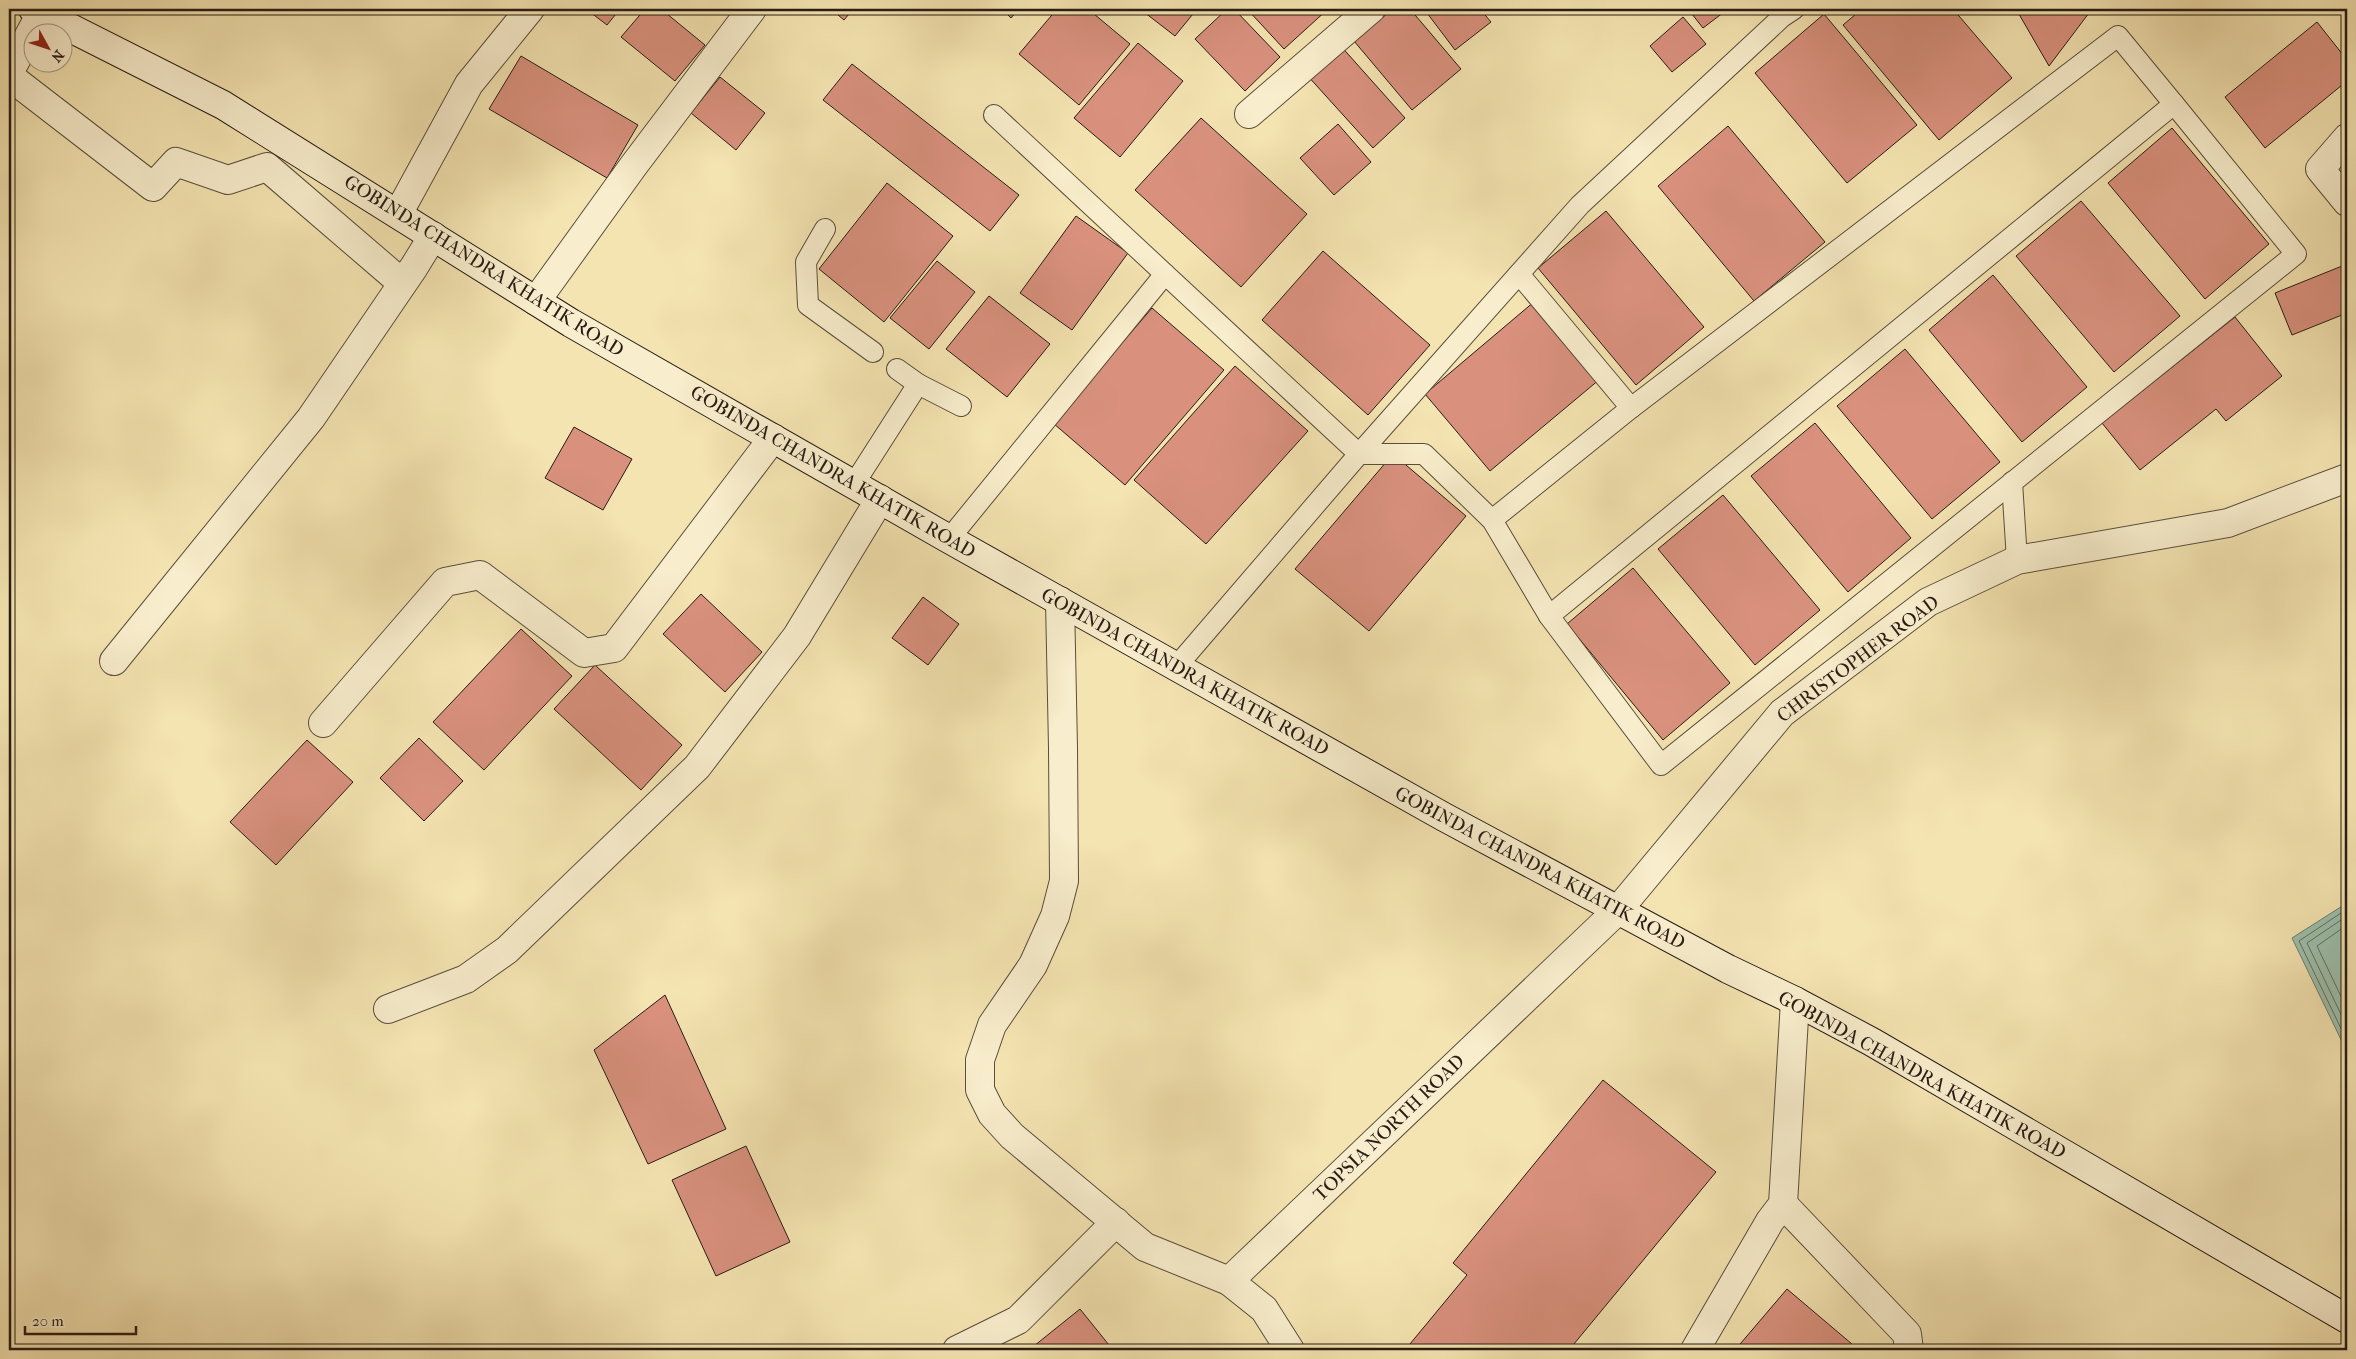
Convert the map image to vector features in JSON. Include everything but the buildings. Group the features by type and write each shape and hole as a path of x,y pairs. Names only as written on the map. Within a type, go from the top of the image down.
{"street":[{"path":"398,214 469,84 530,9"},
{"path":"536,301 634,165 752,9"},
{"path":"1249,114 1371,9"},
{"path":"37,11 9,75 153,187 176,162 228,180 267,167 402,283"},
{"name":"GOBINDA CHANDRA KHATIK ROAD","path":"37,11 223,105 536,301 948,539 1444,817 1728,969 1796,1001 1872,1042 2347,1319"},
{"path":"2347,138 2320,169 2347,202"},
{"path":"114,661 311,418 433,236"},
{"path":"323,723 445,582 480,575 584,653 614,648 773,438"},
{"name":"CHRISTOPHER ROAD","path":"1618,910 1782,713 1928,602 2017,560 2228,524 2347,478"},
{"path":"388,1009 466,979 506,950 697,767 797,636 880,499"},
{"path":"1060,601 1064,748 1064,881 1055,916 1033,964 992,1025 980,1060 980,1090 992,1114 1012,1136 1145,1247 1229,1281 1264,1309 1290,1350"},
{"name":"TOPSIA NORTH ROAD","path":"1229,1281 1618,910"},
{"path":"1695,1350 1770,1221 1783,1204 1796,1001"},
{"path":"1783,1204 1907,1334 1909,1350"},
{"path":"957,1350 1018,1320 1116,1222"}],"lane":[{"path":"1176,667 1359,454 1580,205 1775,24 1794,9"},
{"path":"994,115 1359,454 1424,454 1492,520 1549,616 1661,764 2296,254 2118,36 1631,408 1492,520"},
{"path":"1549,616 2174,104"},
{"path":"825,229 806,262 808,305 873,352"},
{"path":"948,539 1165,274"},
{"path":"1519,274 1631,408"},
{"path":"897,369 918,384 961,406"},
{"path":"854,484 918,384"},
{"path":"2012,482 2017,560"}],"water":[{"path":"2347,903 2347,1052 2292,938"}]}
